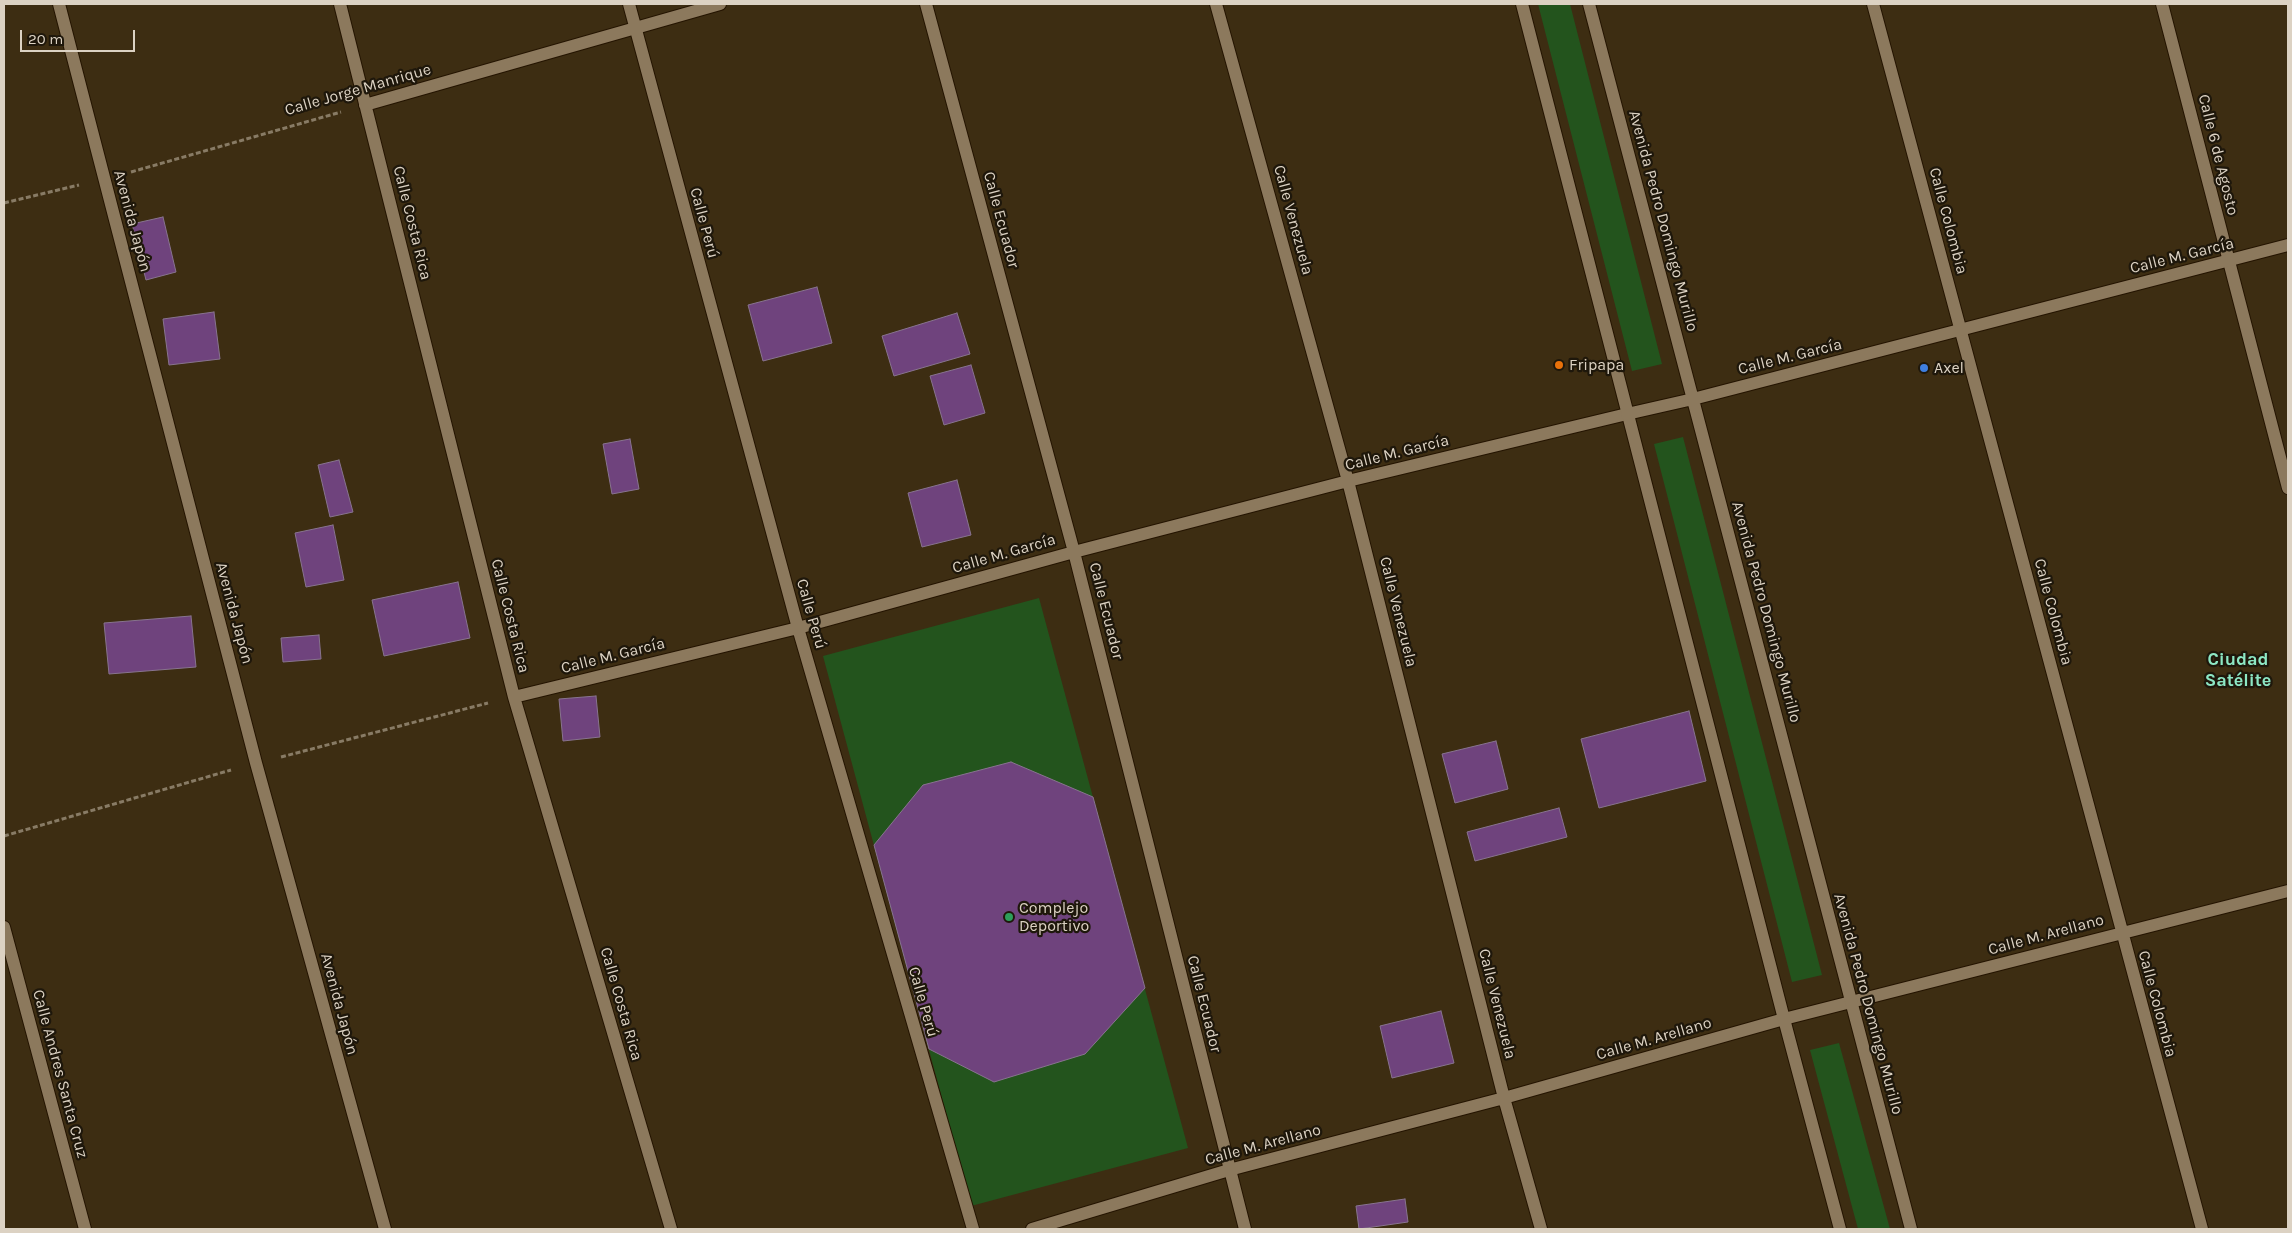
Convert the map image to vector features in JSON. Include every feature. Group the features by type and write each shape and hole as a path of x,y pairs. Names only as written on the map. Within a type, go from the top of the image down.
{"street":[{"name":"Avenida Japón","path":"59,4 256,763 385,1229"},
{"name":"Calle Costa Rica","path":"340,4 514,697 671,1229"},
{"name":"Calle Perú","path":"629,4 798,628 973,1229"},
{"name":"Calle Jorge Manrique","path":"365,105 720,4"},
{"name":"Calle Ecuador","path":"926,4 1074,552 1229,1170 1246,1229"},
{"name":"Calle Venezuela","path":"1216,4 1348,481 1504,1098 1541,1229"},
{"path":"1522,4 1840,1229"},
{"name":"Avenida Pedro Domingo Murillo","path":"1588,4 1911,1229"},
{"name":"Calle Colombia","path":"1873,4 2202,1229"},
{"name":"Calle 6 de Agosto","path":"2162,4 2288,488"},
{"name":"Calle M. García","path":"514,697 798,628 1074,552 1348,481 1693,399 2229,262 2288,245"},
{"name":"Calle M. Arellano","path":"1032,1229 1229,1170 1504,1098 1784,1019 2288,891"},
{"name":"Calle Andres Santa Cruz","path":"4,927 85,1229"}],"path":[{"name":"Calle Jorge Manrique","path":"4,203 104,179 365,105"}],"green space":[{"path":"1538,4 1570,4 1662,364 1632,371"},
{"path":"1683,437 1822,975 1792,982 1654,444"},
{"name":"Complejo Deportivo","path":"1039,598 1188,1148 971,1206 823,656"},
{"path":"1839,1043 1890,1229 1858,1229 1810,1050"}],"building":[{"path":"163,217 176,272 146,280 132,224"},
{"path":"817,287 832,343 763,361 748,305"},
{"path":"214,312 220,359 169,365 163,319"},
{"path":"957,313 970,354 894,376 882,336"},
{"path":"971,365 985,413 944,425 930,376"},
{"path":"630,439 639,489 612,494 603,444"},
{"path":"339,460 353,512 330,517 318,465"},
{"path":"957,480 971,535 922,547 908,493"},
{"path":"333,525 344,580 306,587 295,533"},
{"path":"458,582 470,638 384,656 372,600"},
{"path":"191,616 196,667 109,674 104,623"},
{"path":"319,635 321,659 283,662 281,638"},
{"path":"596,696 600,737 563,741 559,699"},
{"path":"1689,711 1706,781 1599,808 1581,739"},
{"path":"1496,741 1508,789 1455,803 1442,754"},
{"path":"1011,762 1093,797 1145,988 1085,1054 994,1082 929,1049 874,845 923,785"},
{"path":"1559,808 1567,837 1475,861 1467,832"},
{"path":"1441,1011 1454,1063 1392,1078 1380,1026"},
{"path":"1405,1199 1408,1222 1359,1229 1356,1206"}],"place":[{"name":"Fripapa","path":"1559,365"},
{"name":"Axel","path":"1924,368"},
{"name":"Complejo Deportivo","path":"1009,917"}],"district":[{"name":"Ciudad Satélite","path":"2238,670"}]}
